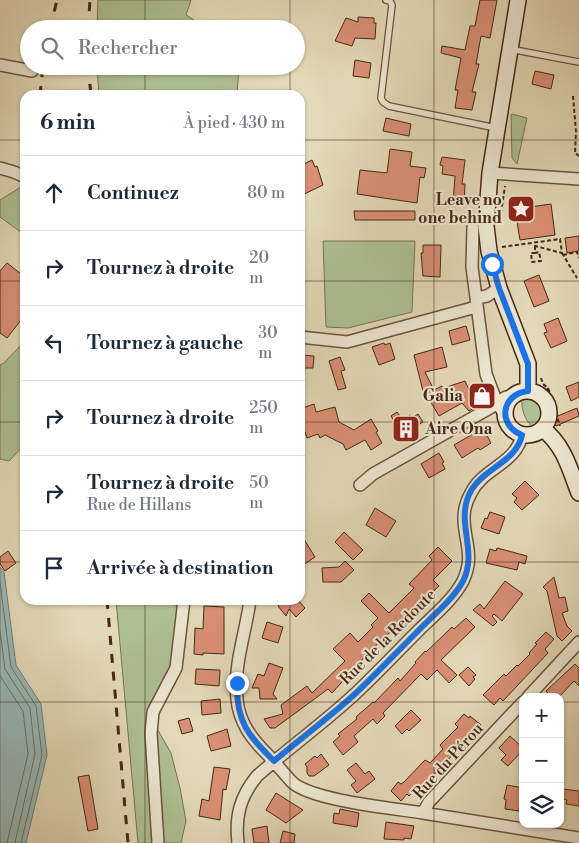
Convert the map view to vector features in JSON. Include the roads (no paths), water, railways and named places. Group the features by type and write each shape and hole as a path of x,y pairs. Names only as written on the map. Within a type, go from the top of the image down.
{"main road":[{"path":"518,0 490,173 486,210 487,237 499,288 539,392 549,409 547,424 542,429 536,433 522,435 511,428 506,416 505,399 522,392 539,392"},
{"path":"542,429 562,449 579,494"}],"street":[{"path":"0,65 20,69"},
{"path":"0,168 20,175"},
{"path":"490,173 579,180"},
{"path":"360,485 374,474 505,399 490,387 486,374 476,303 472,255 473,227"},
{"path":"305,338 347,342 476,303 499,288"},
{"name":"Rue de la Redoute","path":"238,843 236,820 239,806 248,787 257,776 355,694 456,590 466,573 468,563 468,543 464,511 468,498 472,489 480,480 514,454 519,446 522,435"},
{"path":"158,843 151,733 154,712 176,668 183,605"},
{"path":"249,605 238,669 237,697 243,724 249,734 293,783 305,790 328,797 423,813"},
{"path":"532,693 579,642"},
{"name":"Rue du Pérou","path":"519,706 429,802 423,813 579,838"}],"lane":[{"path":"386,0 390,1 392,5 381,98 383,102 389,106 497,128"},
{"path":"510,48 579,62"}],"water":[{"path":"0,567 4,572 16,665 41,704 47,755 26,843 0,843"}],"railway":[{"path":"52,20 57,0"},
{"path":"89,20 90,0"},
{"path":"41,90 42,75"},
{"path":"89,75 90,90"},
{"path":"107,605 128,843"}],"place":[{"name":"Leave no one behind","path":"521,209"},
{"name":"Galia","path":"482,396"},
{"name":"Aire Ona","path":"406,429"}]}
